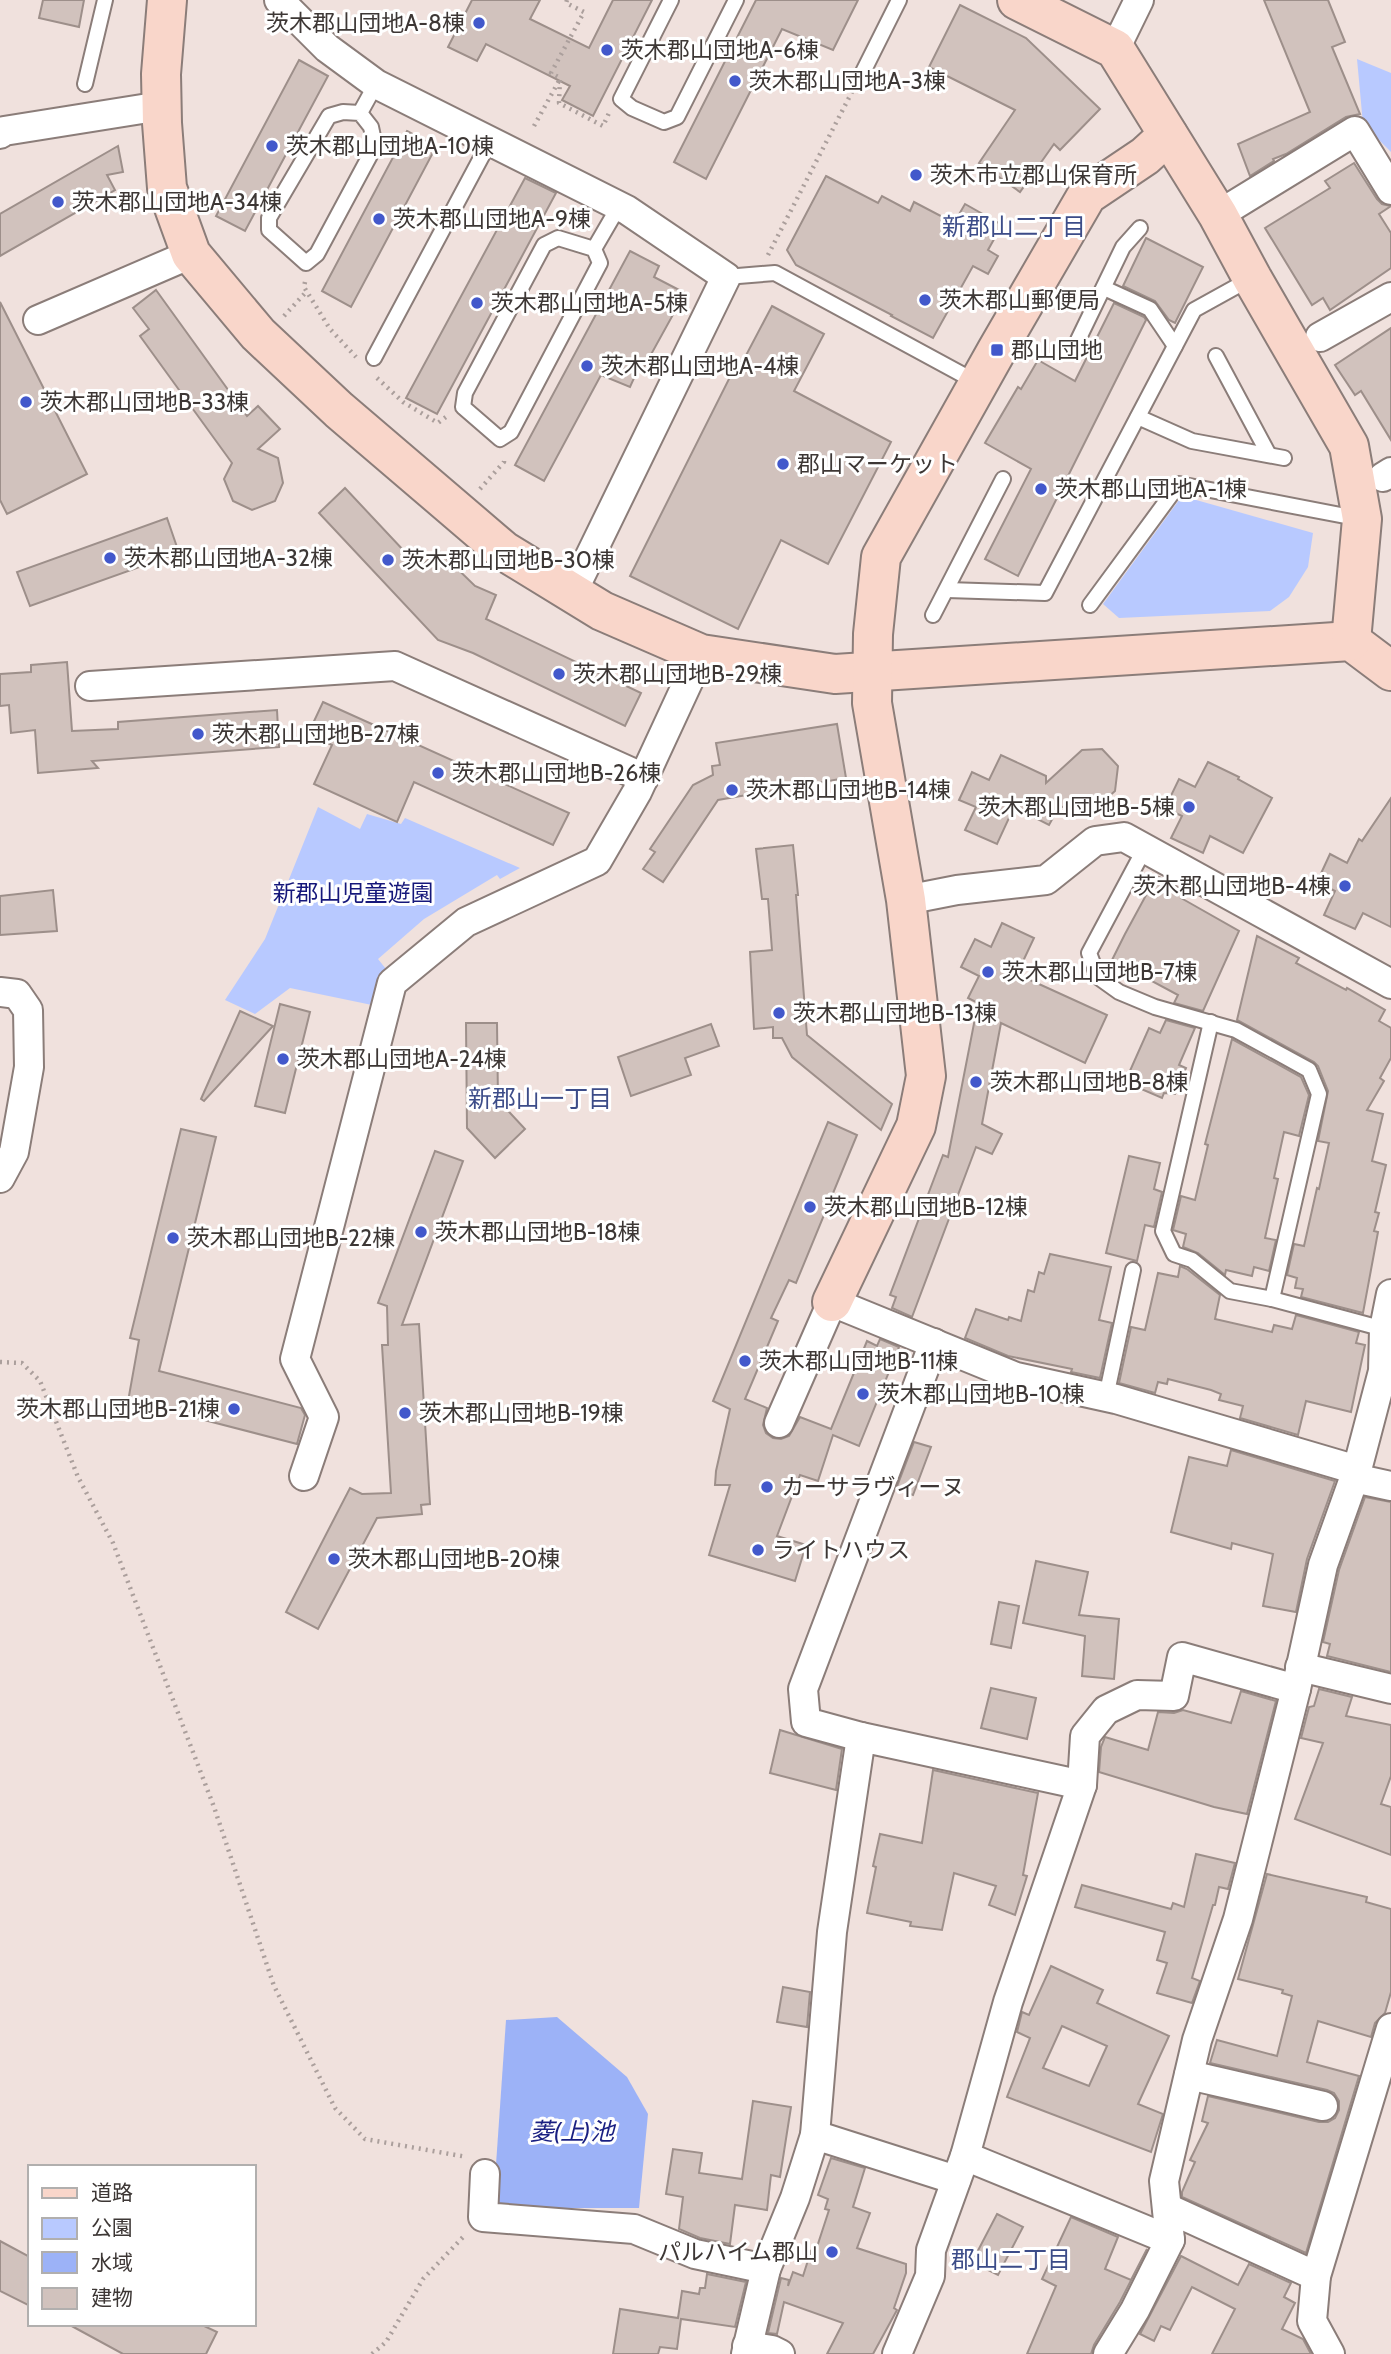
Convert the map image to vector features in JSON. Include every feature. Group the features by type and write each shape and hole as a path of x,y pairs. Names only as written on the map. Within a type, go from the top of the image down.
{"street":[{"path":"167,0 161,74 167,188 191,254 258,334 339,410 504,551 602,611 701,654 835,674 1351,641 1391,671"},
{"path":"279,0 327,48 376,84 619,206 726,277 572,593"},
{"path":"1017,0 1115,49 1218,215 1349,446 1362,519 1351,641"},
{"path":"1115,49 1139,0"},
{"path":"0,134 4,131 161,106"},
{"path":"1218,215 1355,131 1391,190"},
{"path":"779,1423 832,1302 916,1126 926,1076 906,900 872,704 873,634 881,557 1087,195 1144,156 1168,135"},
{"path":"38,320 191,254"},
{"path":"1320,337 1391,297"},
{"path":"304,1476 324,1417 295,1359 392,983 466,922 597,861 644,778 701,654"},
{"path":"90,686 396,666 644,778"},
{"path":"906,900 957,890 1046,880 1095,841 1124,837 1391,984"},
{"path":"0,992 18,994 28,1010 29,1066 14,1152 0,1178"},
{"path":"1108,2354 1135,2310 1170,2240 1164,2181 1196,2040 1238,1919 1323,1565 1356,1474 1383,1371 1384,1329 1391,1294"},
{"path":"832,1302 1016,1377 1105,1397 1391,1486"},
{"path":"934,1343 803,1689 806,1722 861,1737 1082,1785"},
{"path":"897,2354 930,2276 931,2250 960,2168 1008,2003 1082,1785 1085,1737 1105,1710 1137,1695 1174,1696 1182,1657 1298,1678 1391,1689"},
{"path":"780,2354 772,2350 747,2350 766,2269 795,2198 815,2135 832,1932 861,1737"},
{"path":"1330,2354 1312,2321 1316,2276 1391,2028"},
{"path":"1189,2075 1323,2106"},
{"path":"815,2135 960,2168 1170,2240"},
{"path":"485,2174 483,2217 634,2229 695,2254 766,2269"},
{"path":"1167,2208 1316,2276"}],"lane":[{"path":"85,84 105,0"},
{"path":"671,0 621,99 632,108 664,122 677,117 736,0"},
{"path":"863,72 899,0"},
{"path":"360,113 376,84"},
{"path":"344,112 360,113 371,127 375,146 317,254 306,263 269,230 269,218 329,116 344,112"},
{"path":"374,358 490,141"},
{"path":"594,249 619,206"},
{"path":"1078,340 1124,247 1140,228"},
{"path":"558,238 594,249 600,263 511,432 500,439 463,407 465,393 544,245 558,238"},
{"path":"726,277 775,273 979,384"},
{"path":"947,590 1045,593 1194,310 1252,278"},
{"path":"1104,288 1150,309 1175,346"},
{"path":"1216,356 1269,455"},
{"path":"1138,417 1192,442 1284,458"},
{"path":"933,615 1003,480"},
{"path":"1090,605 1178,484 1362,519"},
{"path":"1144,848 1088,953 1098,977 1119,992 1155,1007 1236,1030 1309,1070 1320,1094 1272,1299"},
{"path":"1212,1022 1163,1231 1174,1254 1192,1260 1230,1291 1272,1299 1384,1329"},
{"path":"1105,1397 1133,1270"}],"path":[{"path":"560,78 551,73 584,12 566,3 567,0"},
{"path":"760,274 863,72"},
{"path":"560,78 559,103 603,126 611,107 621,99"},
{"path":"534,126 560,78"},
{"path":"280,320 307,291"},
{"path":"476,494 504,462"},
{"path":"0,1362 22,1363 40,1381 78,1477 113,1543 214,1807 274,1986 335,2108 365,2140 470,2158 485,2174"},
{"path":"372,2354 386,2342 423,2279 483,2217"}],"green space":[{"path":"1357,59 1391,73 1391,152 1363,124"},
{"path":"1182,496 1313,533 1308,567 1289,597 1270,611 1119,618 1103,604"},
{"name":"新郡山児童遊園","path":"318,807 360,829 367,814 401,824 405,818 520,868 500,879 497,875 424,919 378,959 390,974 372,1005 290,988 255,1014 225,1000 265,939"}],"water":[{"name":"菱(上)池","path":"557,2017 627,2077 648,2114 639,2208 493,2208 506,2020"}],"building":[{"path":"43,0 84,0 79,27 39,18"},
{"path":"472,0 540,0 530,19 589,48 613,0 652,0 593,116 562,100 570,86 486,44 477,61 448,47"},
{"name":"茨木郡山団地A-3棟","path":"756,0 858,0 833,50 782,29 706,179 674,162"},
{"path":"1264,0 1328,0 1345,42 1332,47 1360,114 1346,117 1286,154 1273,159 1274,161 1250,176 1238,144 1310,112"},
{"path":"960,5 1026,38 1100,109 1060,150 1054,144 1020,192 979,163 1015,110 929,67"},
{"name":"茨木郡山団地A-10棟","path":"299,60 328,76 245,231 216,216"},
{"name":"茨木郡山団地A-9棟","path":"407,131 436,147 351,307 322,291"},
{"name":"茨木郡山団地A-34棟","path":"118,146 123,172 107,175 115,190 0,256 0,214"},
{"path":"1354,163 1377,199 1382,204 1391,206 1379,214 1391,233 1391,268 1330,310 1323,298 1312,305 1265,228 1330,188 1325,181"},
{"path":"826,176 878,203 882,196 910,211 914,202 954,223 965,204 1002,225 988,250 998,256 988,274 973,266 933,338 796,265 787,250"},
{"name":"茨木郡山団地A-5棟","path":"525,178 556,193 437,414 406,398"},
{"path":"1146,238 1203,267 1175,323 1169,320 1155,301 1123,286"},
{"name":"茨木郡山団地A-4棟","path":"630,251 659,266 654,277 685,293 643,369 639,367 630,387 601,375 544,481 515,465"},
{"path":"156,290 247,416 258,406 280,429 258,449 278,458 283,483 275,501 252,510 233,501 224,479 232,463 140,336 149,329 133,308"},
{"name":"茨木郡山団地B-33棟","path":"0,302 87,474 7,514 0,500"},
{"name":"茨木郡山団地A-1棟","path":"1114,303 1146,320 1018,576 985,559 1031,469 985,443 1018,387 1021,389 1038,360 1075,381"},
{"path":"772,306 824,334 794,391 891,442 828,564 781,540 738,629 630,576 738,361 742,363"},
{"path":"1391,328 1391,440 1361,391 1355,395 1335,365"},
{"path":"345,488 420,568 438,550 475,586 496,595 486,619 641,693 625,726 473,653 438,640 319,513"},
{"name":"茨木郡山団地A-32棟","path":"167,518 179,553 30,606 17,572"},
{"path":"67,662 72,731 118,729 118,722 277,710 279,747 92,761 98,768 38,773 35,730 11,733 9,705 0,706 0,674 31,672 31,665"},
{"name":"茨木郡山団地B-26棟","path":"323,702 569,813 553,845 414,782 397,822 314,784 332,745 308,734"},
{"name":"茨木郡山団地B-14棟","path":"837,724 846,778 718,800 663,882 643,869 655,852 650,849 693,785 713,775 712,766 720,765 716,743"},
{"path":"1102,749 1118,766 1115,791 1098,806 1059,807 1049,825 1014,807 997,844 965,830 976,807 959,800 972,772 989,780 1001,755 1046,776 1046,783 1082,750"},
{"path":"1208,762 1239,777 1238,779 1272,798 1243,853 1210,836 1203,853 1171,838 1182,816 1165,808 1179,779 1195,787"},
{"name":"茨木郡山団地B-4棟","path":"1391,798 1391,927 1363,913 1355,929 1324,915 1335,891 1317,882 1330,854 1347,863 1359,839 1362,841"},
{"name":"茨木郡山団地B-13棟","path":"793,845 807,1035 892,1104 881,1130 792,1057 782,1038 773,1038 773,1027 754,1029 750,952 772,950 768,899 762,899 756,849"},
{"path":"1159,877 1185,891 1181,898 1239,931 1203,1011 1174,1003 1178,995 1139,974 1134,983 1111,970 1111,962 1125,934 1151,886 1153,887"},
{"path":"53,890 57,931 0,935 0,896"},
{"path":"1002,923 1034,938 1017,974 1107,1015 1085,1063 1001,1023 982,1124 1002,1134 992,1154 976,1147 912,1317 892,1308 896,1297 890,1295 943,1155 948,1157 978,1003 968,998 979,976 961,967 975,939 991,947"},
{"path":"1257,936 1299,958 1296,963 1385,1010 1379,1021 1391,1028 1391,1058 1380,1078 1384,1081 1367,1110 1383,1114 1372,1161 1386,1165 1375,1212 1379,1213 1374,1231 1378,1232 1363,1313 1301,1297 1303,1289 1295,1288 1297,1278 1287,1275 1294,1244 1304,1246 1317,1188 1319,1189 1329,1143 1318,1141 1328,1091 1314,1062 1237,1020"},
{"name":"茨木郡山団地A-24棟","path":"280,1004 310,1012 285,1113 255,1106"},
{"path":"240,1011 273,1026 204,1101 201,1099"},
{"path":"1166,1020 1195,1028 1179,1065 1186,1068 1175,1094 1164,1093 1162,1098 1125,1082 1149,1028 1160,1033"},
{"path":"466,1023 497,1023 498,1100 525,1129 495,1158 467,1128"},
{"path":"711,1024 719,1046 685,1058 691,1075 631,1096 618,1057"},
{"path":"1232,1039 1301,1077 1309,1095 1299,1136 1284,1132 1274,1178 1278,1179 1265,1238 1276,1240 1269,1271 1254,1267 1252,1276 1226,1270 1225,1275 1198,1253 1183,1247 1186,1234 1173,1230 1181,1196 1195,1200 1208,1145 1205,1144"},
{"path":"828,1122 857,1135 796,1283 789,1280 771,1318 778,1321 745,1399 767,1408 763,1425 766,1433 773,1438 789,1436 800,1417 831,1429 867,1341 877,1346 880,1339 899,1347 859,1446 833,1435 818,1481 800,1475 777,1536 806,1545 795,1581 709,1555 730,1485 715,1485 730,1409 713,1401"},
{"path":"181,1129 216,1137 159,1371 301,1408 305,1415 297,1444 150,1406 149,1412 127,1407 139,1340 130,1338"},
{"path":"435,1151 463,1161 402,1325 419,1324 430,1504 421,1505 422,1514 377,1518 318,1629 286,1612 350,1488 362,1494 391,1493 382,1345 388,1345 387,1306 378,1303"},
{"path":"1129,1156 1160,1163 1154,1189 1162,1192 1154,1227 1145,1225 1137,1261 1106,1253"},
{"path":"1050,1254 1111,1267 1099,1320 1112,1323 1100,1378 1071,1372 1072,1369 1008,1356 965,1338 976,1309 1008,1320 1009,1317 1021,1321 1028,1290 1034,1292 1039,1272 1044,1274"},
{"path":"1180,1266 1220,1295 1215,1319 1272,1332 1274,1325 1292,1329 1296,1315 1359,1332 1356,1343 1365,1345 1351,1412 1306,1401 1298,1435 1240,1418 1243,1406 1219,1400 1221,1394 1211,1390 1168,1379 1167,1384 1158,1382 1155,1393 1119,1383 1131,1327 1145,1330 1158,1273 1178,1277"},
{"path":"914,1442 931,1447 913,1495 896,1489"},
{"path":"1231,1450 1335,1481 1307,1559 1296,1612 1263,1606 1273,1554 1232,1543 1231,1549 1171,1532 1189,1457 1227,1466"},
{"path":"1365,1497 1391,1502 1391,1672 1327,1656 1330,1644 1323,1642 1339,1570"},
{"path":"1036,1561 1088,1572 1079,1615 1119,1619 1114,1679 1082,1676 1085,1636 1023,1623"},
{"path":"999,1602 1019,1606 1011,1648 991,1644"},
{"path":"991,1688 1036,1698 1027,1739 981,1728"},
{"path":"1319,1689 1352,1697 1346,1716 1391,1725 1391,1776 1381,1804 1391,1807 1391,1855 1295,1819 1323,1743 1301,1738 1309,1707 1314,1706"},
{"path":"1241,1691 1276,1701 1247,1814 1214,1807 1099,1772 1101,1747 1105,1737 1148,1750 1158,1712 1174,1713 1183,1710 1231,1723"},
{"path":"780,1730 842,1749 836,1790 770,1773"},
{"path":"933,1770 1038,1793 1023,1875 1027,1876 1015,1915 989,1905 996,1886 954,1873 942,1930 910,1926 911,1922 867,1913 880,1834 922,1843"},
{"path":"1196,1854 1235,1863 1228,1889 1219,1887 1213,1905 1192,1978 1200,1981 1192,2003 1157,1993 1167,1963 1157,1960 1165,1932 1075,1907 1082,1885 1171,1909 1173,1903 1184,1907"},
{"path":"1267,1874 1367,1897 1366,1902 1391,1909 1391,1992 1385,2013 1375,2023 1371,2037 1318,2021 1307,2062 1359,2076 1306,2253 1182,2197 1195,2162 1190,2160 1208,2123 1202,2121 1208,2096 1319,2122 1328,2122 1335,2118 1339,2110 1339,2101 1334,2093 1327,2090 1210,2063 1217,2040 1277,2056 1292,1996 1282,1993 1283,1990 1238,1979"},
{"path":"1051,1966 1103,1990 1097,2003 1169,2036 1138,2104 1163,2114 1151,2152 1007,2097 1030,2038 1017,2032 1022,2012 1029,2015","holes":["1062,2026 1107,2046 1089,2086 1043,2068"]},
{"path":"783,1987 810,1992 807,2027 777,2022"},
{"path":"753,2101 791,2107 780,2177 771,2175 767,2210 735,2205 730,2244 700,2238 679,2229 683,2197 666,2194 673,2149 702,2153 699,2173 742,2179"},
{"path":"831,2158 865,2168 853,2207 870,2213 857,2248 906,2264 906,2273 894,2308 897,2310 873,2354 827,2354 843,2323 784,2302 777,2334 768,2333 781,2278 789,2280 788,2286 793,2272 803,2276 811,2251 815,2253 829,2210 825,2209 828,2199 818,2195"},
{"path":"997,2214 1023,2227 998,2275 972,2262"},
{"path":"1071,2217 1118,2237 1105,2269 1131,2280 1147,2249 1120,2302 1094,2345 1091,2354 1027,2354 1056,2286 1042,2279"},
{"path":"0,2241 28,2256 28,2305 0,2291"},
{"path":"1181,2256 1238,2285 1249,2264 1291,2283 1284,2297 1295,2303 1282,2329 1303,2339 1311,2354 1212,2354 1235,2309 1192,2287 1170,2330 1161,2326 1154,2341 1140,2334"},
{"path":"707,2274 746,2282 735,2327 681,2319 677,2349 660,2347 658,2354 613,2354 620,2309 678,2318 682,2291 699,2294 700,2288 705,2288"},
{"path":"72,2326 204,2326 217,2332 206,2354 123,2354"}],"place":[{"name":"茨木郡山団地A-8棟","path":"479,23"},
{"name":"茨木郡山団地A-6棟","path":"607,50"},
{"name":"茨木郡山団地A-3棟","path":"735,81"},
{"name":"茨木郡山団地A-10棟","path":"272,146"},
{"name":"茨木市立郡山保育所","path":"916,175"},
{"name":"茨木郡山団地A-34棟","path":"58,202"},
{"name":"茨木郡山団地A-9棟","path":"379,219"},
{"name":"茨木郡山郵便局","path":"925,300"},
{"name":"茨木郡山団地A-5棟","path":"477,303"},
{"name":"郡山団地","path":"997,350"},
{"name":"茨木郡山団地A-4棟","path":"587,366"},
{"name":"茨木郡山団地B-33棟","path":"26,402"},
{"name":"郡山マーケット","path":"783,464"},
{"name":"茨木郡山団地A-1棟","path":"1041,489"},
{"name":"茨木郡山団地A-32棟","path":"110,558"},
{"name":"茨木郡山団地B-30棟","path":"388,560"},
{"name":"茨木郡山団地B-29棟","path":"559,674"},
{"name":"茨木郡山団地B-27棟","path":"198,734"},
{"name":"茨木郡山団地B-26棟","path":"438,773"},
{"name":"茨木郡山団地B-14棟","path":"732,790"},
{"name":"茨木郡山団地B-5棟","path":"1189,807"},
{"name":"茨木郡山団地B-4棟","path":"1345,886"},
{"name":"茨木郡山団地B-7棟","path":"988,972"},
{"name":"茨木郡山団地B-13棟","path":"779,1013"},
{"name":"茨木郡山団地A-24棟","path":"283,1059"},
{"name":"茨木郡山団地B-8棟","path":"976,1082"},
{"name":"茨木郡山団地B-12棟","path":"810,1207"},
{"name":"茨木郡山団地B-18棟","path":"421,1232"},
{"name":"茨木郡山団地B-22棟","path":"173,1238"},
{"name":"茨木郡山団地B-11棟","path":"745,1361"},
{"name":"茨木郡山団地B-10棟","path":"863,1394"},
{"name":"茨木郡山団地B-21棟","path":"234,1409"},
{"name":"茨木郡山団地B-19棟","path":"405,1413"},
{"name":"カーサラヴィーヌ","path":"767,1487"},
{"name":"ライトハウス","path":"758,1550"},
{"name":"茨木郡山団地B-20棟","path":"334,1559"},
{"name":"パルハイム郡山","path":"832,2252"}],"district":[{"name":"新郡山二丁目","path":"1014,227"},
{"name":"新郡山一丁目","path":"540,1099"},
{"name":"郡山二丁目","path":"1011,2260"}]}
